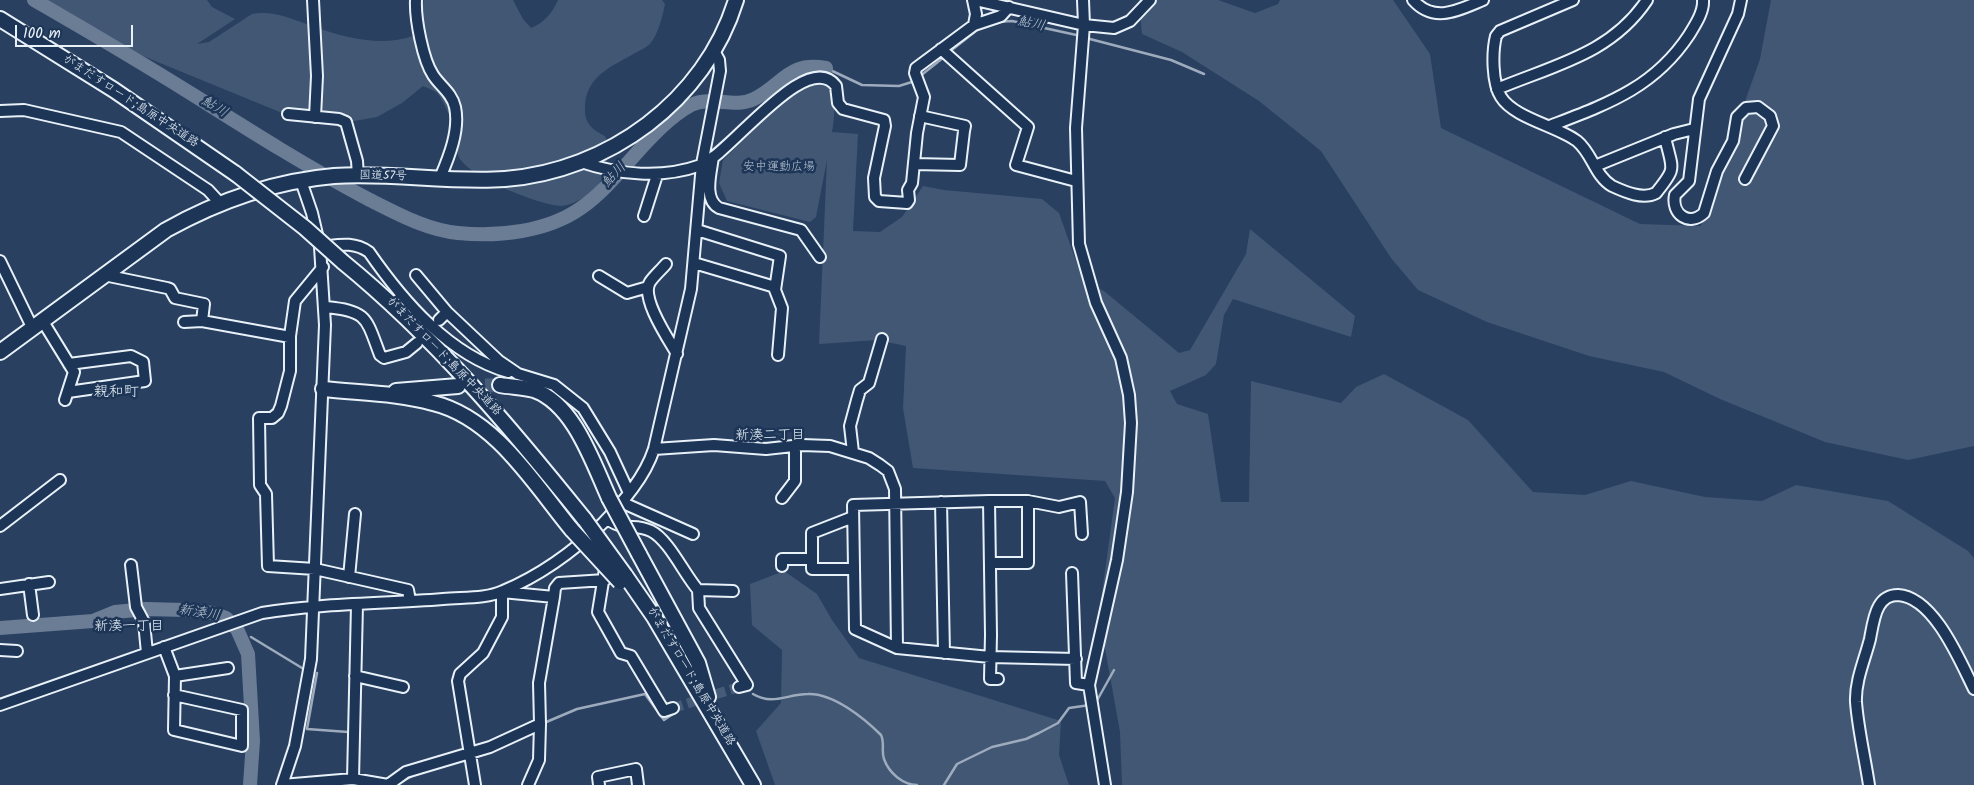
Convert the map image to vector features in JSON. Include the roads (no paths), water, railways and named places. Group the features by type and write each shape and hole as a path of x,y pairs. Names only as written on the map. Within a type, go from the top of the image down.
{"highway":[{"name":"国道57号","path":"0,352 166,230 220,204 270,187 301,180 336,176 505,179 556,170 580,162 621,143 645,127 683,92 714,51 736,0"},
{"name":"がまだすロード;島原中央道路","path":"0,18 114,90 236,174 305,228 384,296 473,386 515,433 585,520 622,579 654,616 753,785"},
{"path":"500,385 534,390 556,403 582,440 615,500 639,554 698,663 716,720"},
{"path":"340,391 404,390 458,386"},
{"path":"323,389 433,402 470,419 489,434 510,456 572,530 622,579"}],"street":[{"path":"313,0 317,76 314,117"},
{"path":"416,0 416,15 429,68 434,78 452,97 455,106 452,149 440,178"},
{"path":"974,25 976,14 974,0 1009,7 1083,34 1120,26 1130,20 1150,0"},
{"path":"1083,0 1083,34 1076,128 1079,244 1096,303 1121,358 1129,395 1131,423 1127,492 1117,560 1089,685 1105,785"},
{"path":"1413,0 1422,8 1438,14 1451,13 1483,0"},
{"path":"1573,0 1500,31 1494,42 1497,89 1501,97 1515,109 1577,141 1602,177 1613,186 1640,196 1651,196 1656,193 1673,169 1665,138"},
{"path":"1497,89 1583,55 1606,42 1627,25 1647,0"},
{"path":"1550,126 1608,104 1644,83 1683,44 1701,12 1703,0"},
{"path":"1741,0 1738,14 1701,94 1694,129 1689,181 1678,191 1674,200 1674,207 1681,216 1693,219 1704,213 1717,171 1732,141 1737,117 1746,108 1758,107 1770,116 1773,126 1744,179"},
{"path":"580,162 621,171 657,175 702,164 712,158 793,86 809,78 817,78 834,83 837,90 838,104 843,109 881,118 885,122 874,178 877,200 908,202 908,190 912,183 924,93 917,77 916,68 944,53 974,25 1000,16 1009,7"},
{"path":"502,592 587,539 607,518 615,500 628,493 648,466 654,449 677,354 694,262 702,164 721,65 714,51"},
{"path":"944,53 1028,127 1016,165 1076,181"},
{"path":"1,111 24,110 121,132 208,190 220,204"},
{"path":"288,114 346,122 358,161 358,176"},
{"path":"914,164 960,166 965,126 920,116"},
{"path":"1596,166 1665,138 1694,129"},
{"path":"712,158 710,197 713,204 719,208 802,230 820,257"},
{"path":"644,216 657,175"},
{"path":"301,180 312,213 320,248 326,307 311,659 295,746 282,785 353,779 388,785 406,772 470,753 518,735 540,724"},
{"path":"697,230 778,254 780,258 775,287 782,308 778,355"},
{"path":"320,248 351,244 361,246 369,252 412,305 460,350 493,367 554,385 583,408 610,452 628,493"},
{"path":"0,261 37,324 74,372 67,396 145,381 143,362 131,356 69,364"},
{"path":"694,262 775,287"},
{"path":"666,264 648,287 651,306 677,354"},
{"path":"323,267 295,301 290,337 290,371 281,406 278,413 272,418 259,418 260,485 266,494 268,566 315,569 408,590 410,601"},
{"path":"104,275 167,288 170,289 175,298 204,304 202,320"},
{"path":"416,275 447,312 499,361 518,374"},
{"path":"599,276 627,293 648,287"},
{"path":"326,307 348,309 364,317 380,355 384,358 406,352 417,342"},
{"path":"439,320 447,312"},
{"path":"184,322 202,320 290,337"},
{"path":"853,452 850,426 856,400 860,390 869,382 882,339"},
{"path":"654,449 714,446 776,448 823,445 869,458 888,471 893,480 896,504 897,648"},
{"path":"782,498 795,481 795,446"},
{"path":"0,526 60,480"},
{"path":"615,500 693,534"},
{"path":"989,501 990,679 998,679"},
{"path":"1076,659 990,657 897,648 855,629 853,504 1028,501 1060,507 1080,502 1082,534"},
{"path":"990,563 1029,567 1028,501"},
{"path":"941,502 944,653"},
{"path":"349,577 355,514"},
{"path":"853,517 812,533 812,569 854,569"},
{"path":"607,518 617,526 642,527 659,536 689,581 698,590 699,608 747,685 739,687"},
{"path":"587,539 607,564 598,606 600,616 621,653 630,656 664,711 673,708"},
{"path":"782,566 782,559 812,559"},
{"path":"130,565 138,610 144,622 147,653"},
{"path":"1072,573 1076,683 1089,685"},
{"path":"528,785 539,760 539,683 555,588 559,584 605,580"},
{"path":"0,589 48,582"},
{"path":"29,584 33,615"},
{"path":"698,590 733,591"},
{"path":"475,785 458,681 460,674 483,653 502,616 502,592"},
{"path":"0,704 262,613 314,606 357,605 502,592 554,597"},
{"path":"1869,785 1856,702 1857,683 1863,671 1878,606 1886,598 1894,595 1907,596 1932,615 1949,640 1974,689"},
{"path":"353,779 357,605"},
{"path":"164,647 174,676 174,695 174,730 242,746 242,710 174,695"},
{"path":"0,650 17,651"},
{"path":"174,676 228,668"},
{"path":"355,676 403,687"},
{"path":"599,785 598,777 636,768 638,785"}],"waterway":[{"name":"鮎川","path":"34,0 346,187 412,220 434,228 458,233 506,233 538,228 553,223 581,208 595,197 660,128 675,115 691,105 707,101 746,102 764,93 794,71 813,67 826,68"},
{"name":"鮎川","path":"998,22 1012,21 1081,36"},
{"name":"鮎川","path":"948,53 981,27"},
{"name":"鮎川","path":"1086,38 1171,60 1204,74"},
{"name":"鮎川","path":"919,77 944,57"},
{"name":"鮎川","path":"826,68 862,85 899,86 915,81"},
{"name":"新湊川","path":"0,628 93,621 115,612 146,609 213,613 226,618 237,629 248,654 253,741 250,785"},
{"path":"251,637 302,668"},
{"path":"1095,704 1114,670"},
{"path":"317,673 307,729 348,732"},
{"path":"544,723 577,709 645,694 664,720 676,712"},
{"path":"753,694 767,699 808,694 818,695 838,702 857,714 881,735 884,759 889,769 907,783 917,785"},
{"path":"944,785 957,764 992,747 1026,739 1039,733 1058,723 1069,708 1090,705"},
{"path":"428,770 454,763"},
{"path":"403,781 418,773"}],"tunnel":[{"path":"464,386 500,385"},
{"path":"673,708 739,687"}],"district":[{"name":"親和町","path":"116,393"},
{"name":"新湊二丁目","path":"770,437"},
{"name":"新湊一丁目","path":"129,628"}],"park label":[{"name":"安中運動広場","path":"779,168"}]}
